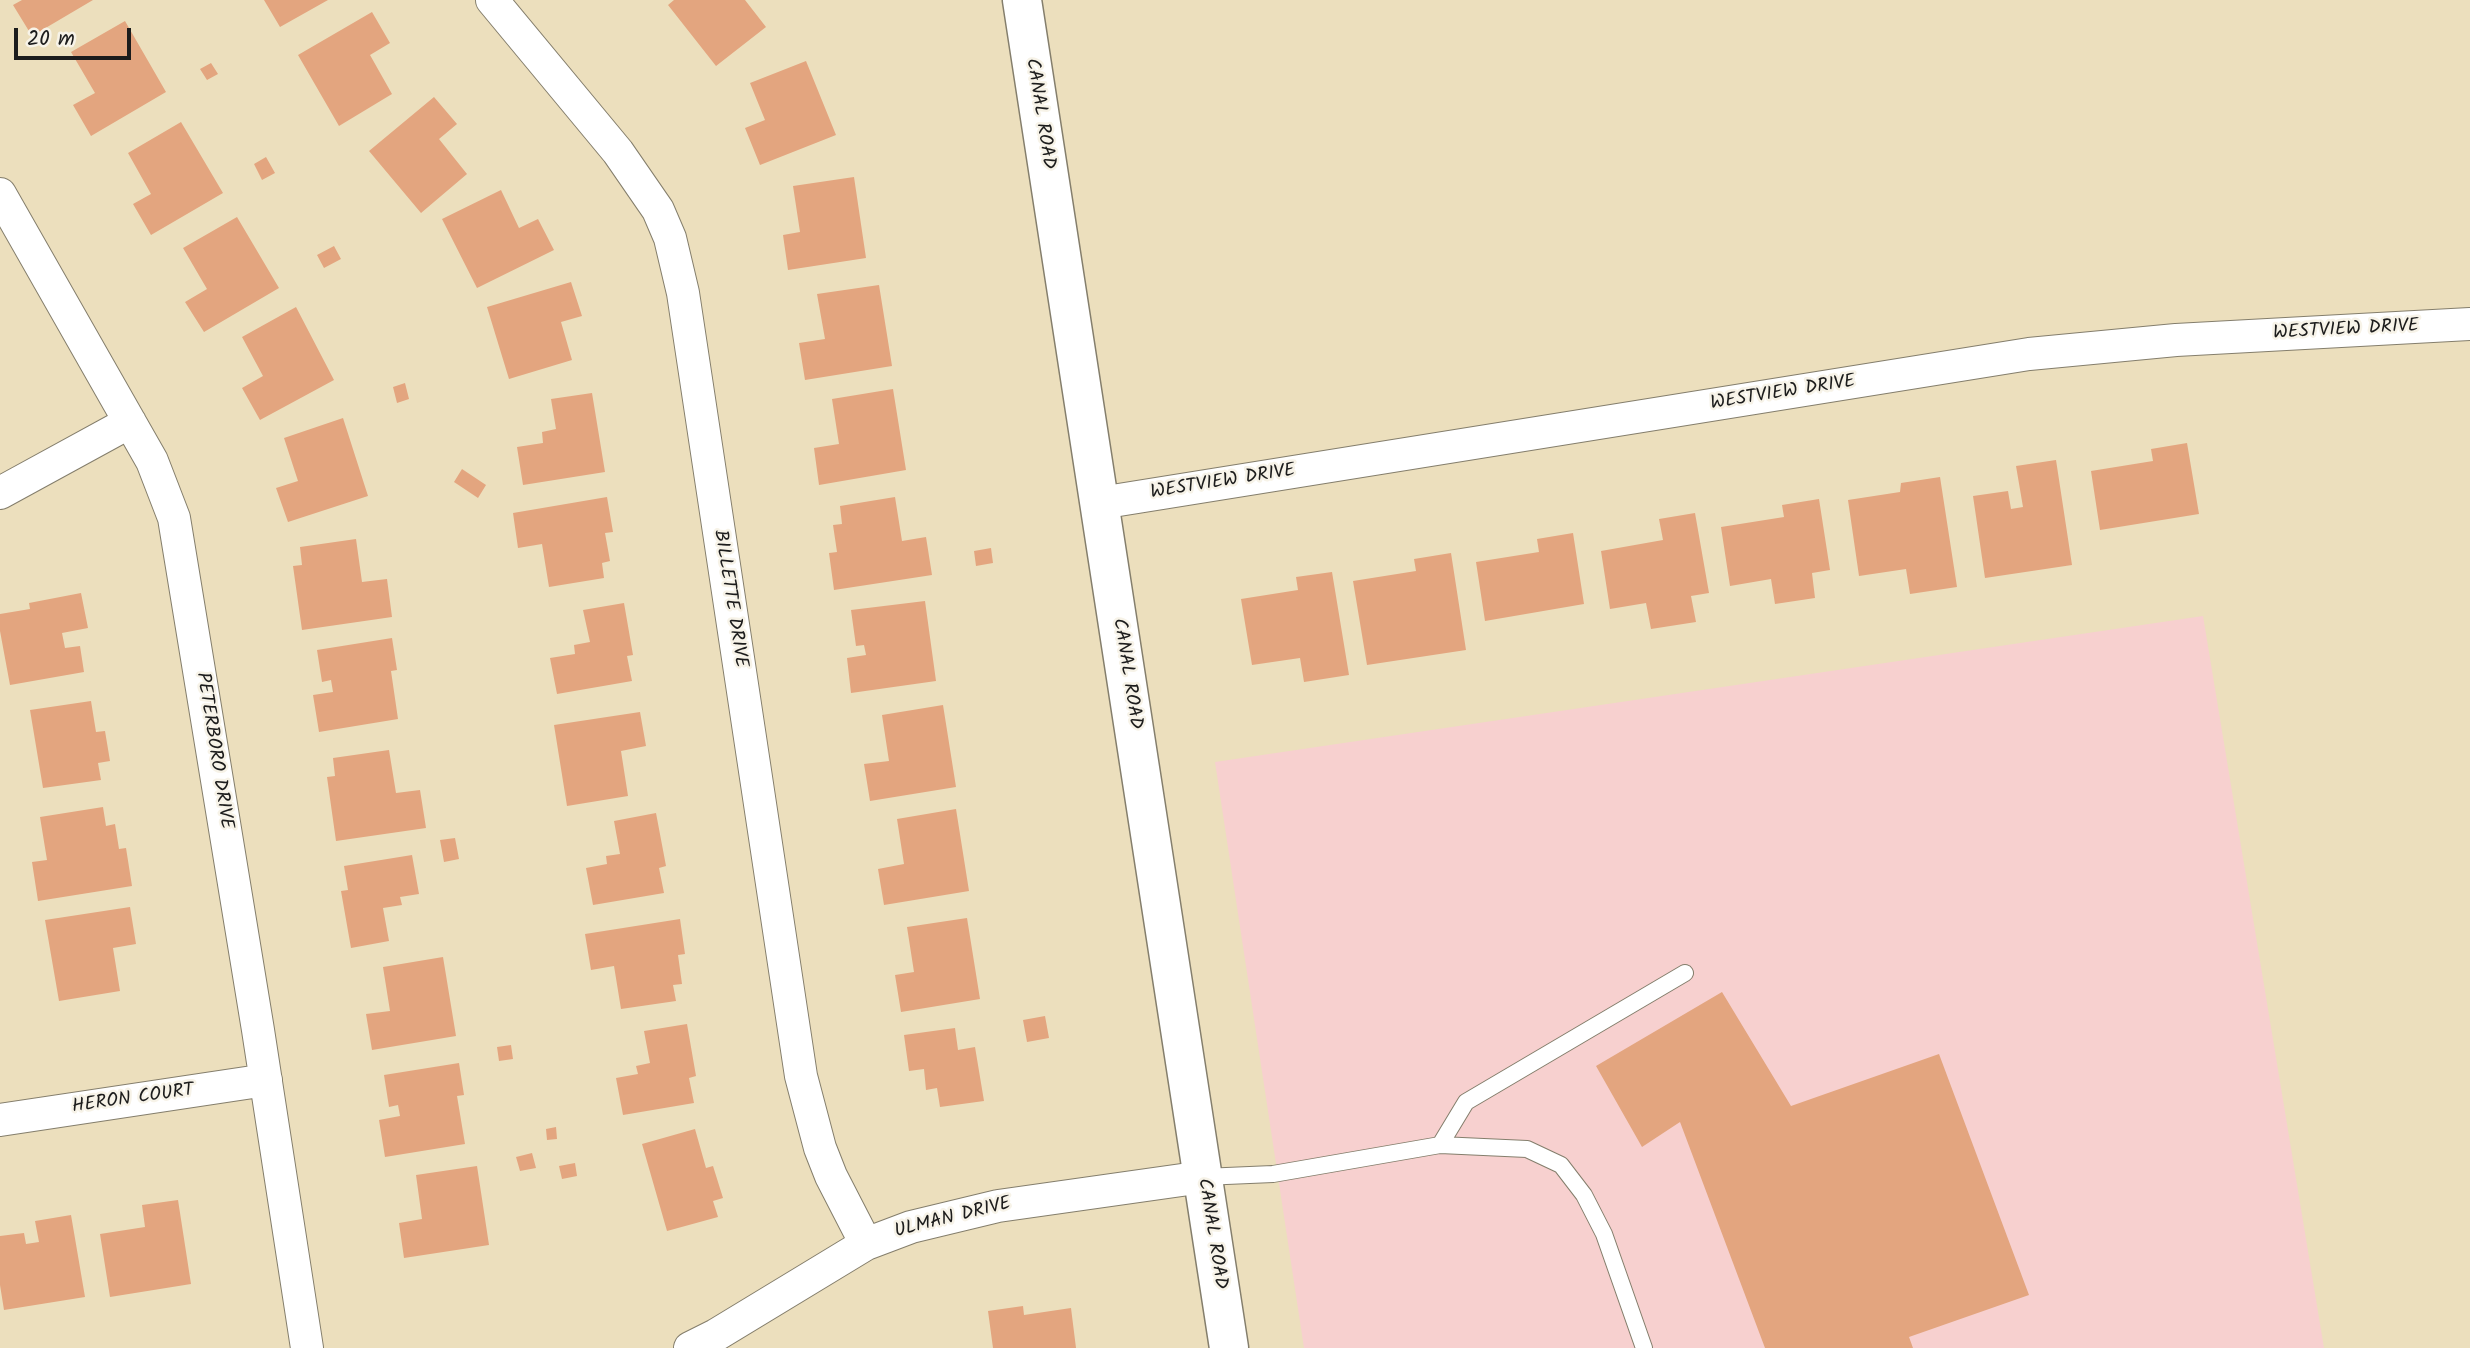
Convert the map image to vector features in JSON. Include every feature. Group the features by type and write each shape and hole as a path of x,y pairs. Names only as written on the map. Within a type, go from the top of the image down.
{"street":[{"name":"BILLETTE DRIVE","path":"492,0 618,152 658,210 670,238 683,293 800,1076 820,1148 831,1176 866,1244"},
{"name":"CANAL ROAD","path":"1022,0 1229,1348"},
{"name":"PETERBORO DRIVE","path":"0,194 152,461 174,518 307,1348"},
{"name":"WESTVIEW DRIVE","path":"1100,503 2029,354 2176,340 2470,324"},
{"path":"0,493 130,422"},
{"name":"HERON COURT","path":"0,1120 266,1080"},
{"name":"ULMAN DRIVE","path":"690,1348 725,1330 866,1244 911,1227 998,1206 1202,1177"}],"lane":[{"path":"1440,1145 1466,1102 1685,973"},
{"path":"1202,1177 1273,1174 1440,1145 1527,1149 1561,1165 1584,1195 1604,1234 1644,1348"}],"shaded area":[{"path":"2203,616 2324,1348 1304,1348 1215,762"}],"building":[{"path":"22,0 93,0 32,36 13,5"},
{"path":"264,0 328,0 280,27"},
{"path":"674,0 745,0 766,27 716,66 668,5"},
{"path":"372,12 390,43 370,55 392,94 339,126 298,55"},
{"path":"125,21 166,92 91,136 73,105 95,93 71,52"},
{"path":"806,61 836,135 760,165 745,128 765,120 750,83"},
{"path":"211,63 218,74 207,80 200,69"},
{"path":"434,97 457,124 439,139 467,174 421,213 369,151"},
{"path":"181,122 223,193 151,235 133,204 151,194 128,153"},
{"path":"266,157 275,173 262,180 254,164"},
{"path":"854,177 866,258 788,270 783,235 800,232 793,186"},
{"path":"501,190 519,228 538,219 554,250 477,288 442,219"},
{"path":"237,217 279,288 204,332 185,302 207,289 183,248"},
{"path":"334,246 341,259 324,268 317,255"},
{"path":"571,282 582,316 561,322 572,360 509,379 487,307"},
{"path":"879,285 892,366 805,380 799,343 825,339 817,294"},
{"path":"296,307 334,380 260,420 242,388 263,376 242,337"},
{"path":"405,383 409,399 397,403 393,387"},
{"path":"893,389 906,470 819,485 814,448 839,444 832,399"},
{"path":"592,393 605,472 523,485 517,447 543,443 542,432 556,429 551,399"},
{"path":"343,418 368,496 288,522 276,488 298,481 284,438"},
{"path":"2187,443 2199,514 2100,530 2091,471 2153,461 2151,449"},
{"path":"2056,460 2072,565 1985,578 1973,496 2008,491 2011,509 2023,507 2016,466"},
{"path":"462,469 486,485 478,498 454,482"},
{"path":"1940,477 1957,587 1910,594 1906,569 1859,576 1848,500 1900,492 1901,483"},
{"path":"607,497 613,532 605,533 610,561 602,563 604,578 549,587 542,544 518,548 513,513"},
{"path":"895,497 902,541 926,537 932,575 834,590 829,553 837,552 833,525 842,524 840,506"},
{"path":"1819,499 1830,570 1812,573 1815,598 1775,604 1771,579 1730,586 1721,527 1784,517 1782,505"},
{"path":"1695,513 1709,593 1691,596 1696,622 1651,629 1646,603 1610,609 1601,551 1663,540 1659,519"},
{"path":"1573,533 1584,604 1485,621 1476,562 1539,552 1537,539"},
{"path":"356,539 362,582 387,579 392,617 302,630 293,566 302,565 300,547"},
{"path":"991,548 993,563 976,566 974,551"},
{"path":"1451,553 1466,650 1367,665 1353,581 1416,571 1414,559"},
{"path":"1332,572 1349,675 1304,682 1300,658 1252,665 1241,599 1298,590 1296,577"},
{"path":"81,593 88,628 62,633 65,648 80,646 84,672 10,685 0,631 0,614 30,609 29,603"},
{"path":"925,601 936,681 851,693 847,658 866,655 864,645 856,646 851,610"},
{"path":"624,603 633,655 627,656 632,681 557,694 550,658 575,654 574,645 590,642 583,610"},
{"path":"392,638 397,670 391,671 398,719 319,732 313,695 333,692 331,680 322,682 317,650"},
{"path":"91,701 96,732 105,731 110,761 98,763 101,780 43,788 30,710"},
{"path":"943,705 956,787 870,801 864,764 889,761 882,715"},
{"path":"640,712 646,746 621,751 628,796 567,806 554,725"},
{"path":"389,750 396,793 420,790 426,828 336,841 327,777 335,776 333,758"},
{"path":"103,807 106,826 115,824 119,849 126,848 132,886 38,901 32,862 47,860 40,817"},
{"path":"956,809 969,891 884,905 878,869 904,864 897,819"},
{"path":"656,813 666,866 659,868 664,893 593,905 586,868 607,864 606,856 620,854 614,821"},
{"path":"455,838 459,859 444,862 440,840"},
{"path":"412,855 419,894 400,897 402,905 383,908 389,941 351,948 341,891 348,890 344,866"},
{"path":"130,907 136,944 113,948 120,991 59,1001 45,920"},
{"path":"967,918 980,999 901,1012 895,975 914,972 907,927"},
{"path":"680,919 685,954 678,955 682,984 673,985 676,1001 621,1009 614,966 591,970 585,934"},
{"path":"443,957 456,1036 372,1050 366,1014 390,1011 383,967"},
{"path":"1722,992 1791,1106 1939,1054 2029,1295 1909,1337 1913,1348 1765,1348 1680,1122 1642,1147 1596,1066"},
{"path":"1045,1016 1049,1038 1027,1042 1023,1020"},
{"path":"687,1024 696,1076 689,1078 694,1103 623,1115 616,1078 638,1074 636,1066 650,1063 644,1031"},
{"path":"955,1028 958,1050 975,1047 984,1101 940,1107 937,1088 926,1090 924,1069 909,1071 904,1035"},
{"path":"511,1045 513,1059 499,1061 497,1047"},
{"path":"459,1063 464,1095 457,1096 465,1144 385,1157 379,1120 400,1116 398,1105 389,1107 384,1075"},
{"path":"556,1127 557,1139 547,1140 546,1129"},
{"path":"695,1129 706,1168 713,1166 723,1198 713,1201 718,1217 667,1231 642,1144"},
{"path":"532,1153 536,1168 520,1171 516,1157"},
{"path":"575,1163 577,1176 562,1179 559,1166"},
{"path":"477,1166 489,1245 404,1258 399,1223 422,1219 416,1175"},
{"path":"178,1200 191,1284 110,1297 100,1234 145,1227 142,1205"},
{"path":"71,1215 85,1297 4,1310 0,1285 0,1236 24,1233 26,1244 39,1242 35,1221"},
{"path":"1023,1306 1024,1315 1071,1308 1076,1348 993,1348 988,1311"}]}
